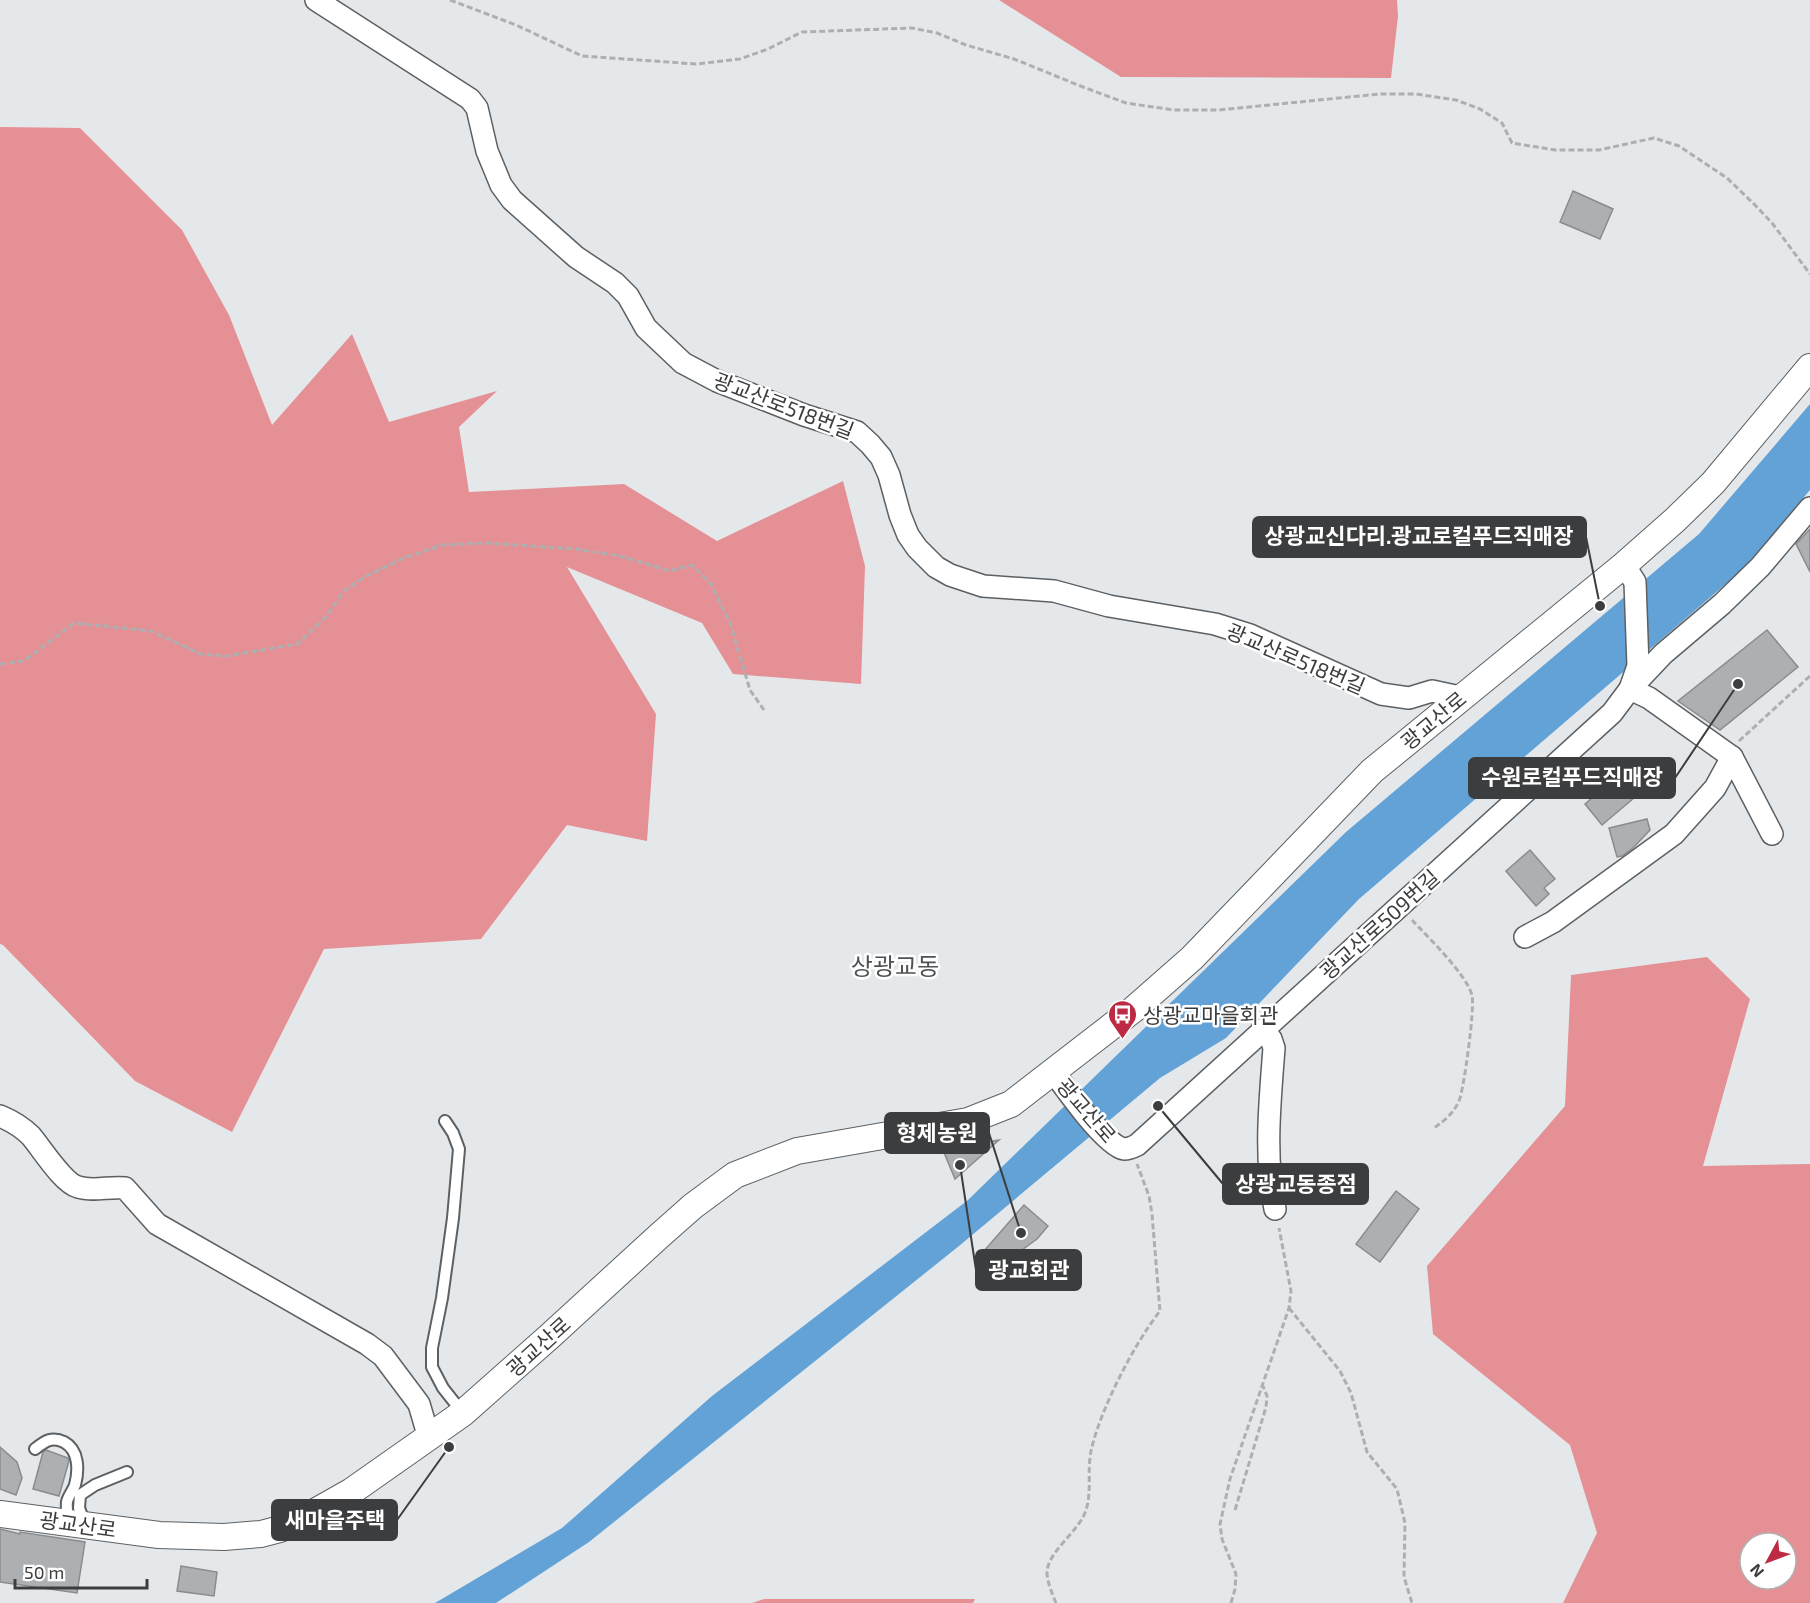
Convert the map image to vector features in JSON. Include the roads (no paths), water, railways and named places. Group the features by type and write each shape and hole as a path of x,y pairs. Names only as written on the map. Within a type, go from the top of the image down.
{"street":[{"name":"광교산로518번길","path":"316,0 470,99 477,108 487,151 501,185 512,200 576,257 615,283 628,296 646,328 683,363 726,384 804,415 857,432 881,458 889,474 908,535 936,567 950,575 983,586 1054,591 1109,606 1215,624 1250,635 1380,694 1409,698 1432,691 1460,697"},
{"name":"광교산로","path":"0,1514 159,1535 224,1537 261,1534 280,1529 352,1491 463,1413 693,1206 735,1175 797,1151 968,1121 1011,1104 1134,1009 1192,958 1372,771 1460,697 1630,573 1675,520 1713,483 1810,367"},
{"path":"1772,834 1731,756 1649,698 1630,689 1663,654 1722,604 1760,567 1810,508"},
{"name":"광교산로509번길","path":"1119,1145 1137,1145 1612,712 1630,689 1638,666 1630,573"},
{"path":"1525,937 1553,922 1674,834 1715,788 1731,756"},
{"path":"1262,1030 1271,1039 1274,1048 1269,1118 1270,1174 1275,1209"},
{"name":"광교산로","path":"1053,1071 1069,1092 1119,1145"},
{"path":"0,1116 18,1125 30,1135 62,1174 76,1187 90,1190 125,1188 157,1224 367,1344 383,1356 419,1404 429,1438"}],"lane":[{"path":"446,1120 459,1149 453,1218 442,1298 432,1348 432,1367 443,1388 463,1413"},
{"path":"35,1449 45,1441 55,1438 67,1443 74,1450 77,1465 75,1484 67,1503 77,1523"},
{"path":"77,1523 80,1495 95,1485 127,1472"}],"water":[{"path":"1810,404 1810,490 1742,570 1359,899 1226,1038 1160,1078 959,1246 589,1542 496,1603 435,1603 562,1528 712,1396 968,1200 1346,832 1699,534"}],"place":[{"name":"상광교신다리.광교로컬푸드직매장","path":"1600,606"},
{"name":"수원로컬푸드직매장","path":"1738,684"},
{"name":"상광교마을회관","path":"1122,1040"},
{"name":"상광교동종점","path":"1158,1106"},
{"name":"광교회관","path":"960,1165"},
{"name":"형제농원","path":"1021,1233"},
{"name":"새마을주택","path":"449,1447"}],"district":[{"name":"상광교동","path":"895,965"}]}
